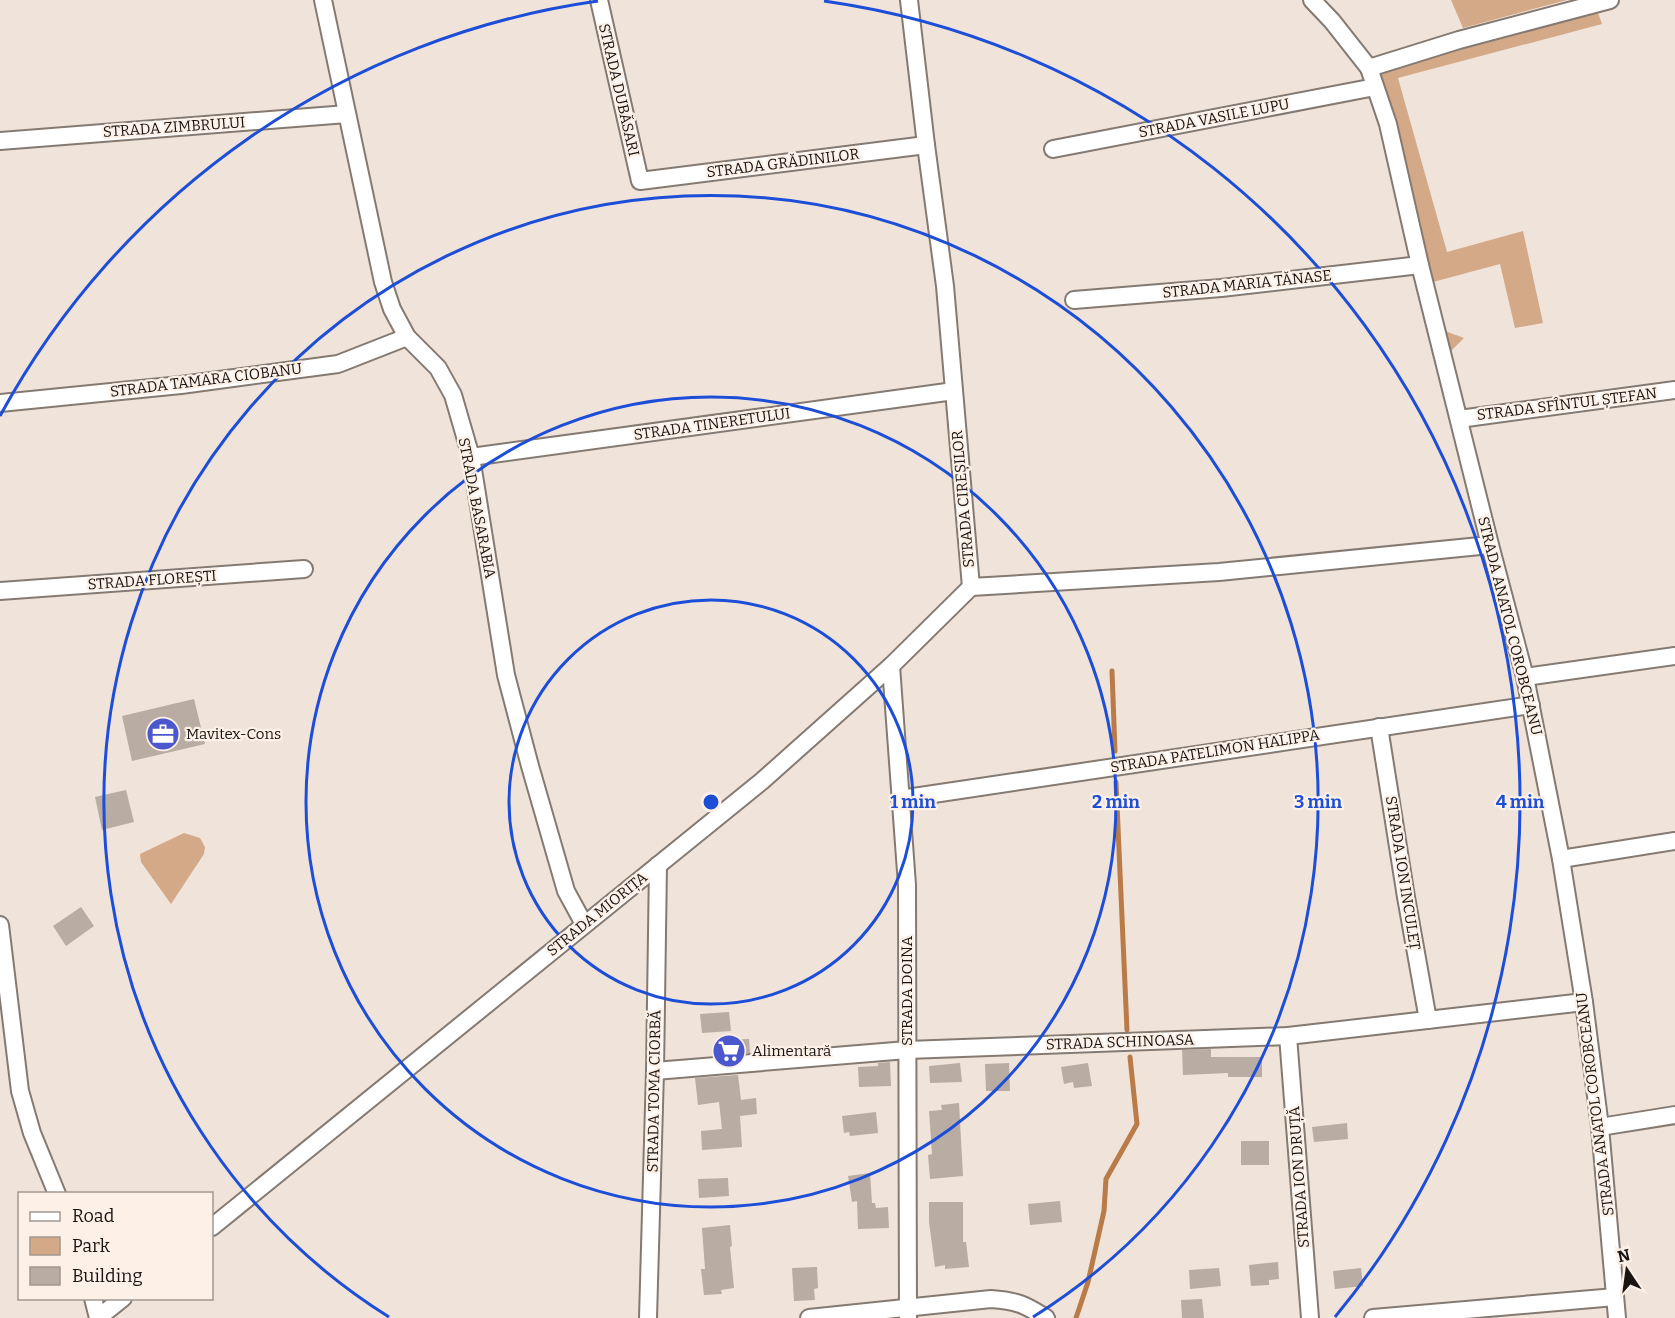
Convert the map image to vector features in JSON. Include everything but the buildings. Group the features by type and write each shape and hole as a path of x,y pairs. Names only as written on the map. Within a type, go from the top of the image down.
{"street":[{"name":"STRADA BASARABIA","path":"323,0 383,282 392,309 407,337 438,368 453,395 471,457 506,675 566,891 584,924"},
{"name":"STRADA DUBĂSARI","path":"599,0 640,181"},
{"name":"STRADA CIREȘILOR","path":"909,0 945,286 971,587 1220,572 1490,544"},
{"name":"STRADA ANATOL COROBCEANU","path":"1312,0 1332,21 1369,68 1388,124 1420,266 1525,677 1561,859 1584,1002 1600,1127 1617,1318"},
{"path":"1369,68 1459,40 1610,0"},
{"name":"STRADA VASILE LUPU","path":"1053,149 1376,87"},
{"name":"STRADA ZIMBRULUI","path":"0,141 348,114"},
{"name":"STRADA GRĂDINILOR","path":"640,181 926,145"},
{"name":"STRADA MARIA TĂNASE","path":"1074,300 1221,288 1420,266"},
{"name":"STRADA TAMARA CIOBANU","path":"0,403 181,385 338,364 407,337"},
{"name":"STRADA SFÎNTUL ȘTEFAN","path":"1459,418 1675,390"},
{"name":"STRADA TINERETULUI","path":"471,457 954,391"},
{"name":"STRADA FLOREȘTI","path":"0,591 304,569"},
{"name":"STRADA MIORIȚA","path":"213,1226 762,781 891,666 971,587"},
{"path":"1525,677 1675,656"},
{"name":"STRADA DOINA","path":"891,666 907,885 908,1312"},
{"name":"STRADA PATELIMON HALIPPA","path":"900,799 1531,705"},
{"name":"STRADA ION INCULEȚ","path":"1379,727 1428,1020"},
{"path":"1561,859 1675,841"},
{"name":"STRADA TOMA CIORBĂ","path":"648,1318 658,865"},
{"path":"0,925 20,1091 32,1133 56,1192"},
{"name":"STRADA SCHINOASA","path":"655,1071 907,1050 1288,1036 1584,1002"},
{"name":"STRADA ION DRUȚĂ","path":"1288,1036 1310,1318"},
{"path":"1600,1127 1675,1115"},
{"path":"1373,1318 1616,1297"},
{"path":"809,1318 908,1312 991,1299 1012,1300 1047,1318"},
{"path":"93,1300 98,1318 122,1300"}],"green space":[{"path":"1451,0 1567,0 1463,28"},
{"path":"1597,10 1602,24 1398,78 1447,252 1523,231 1543,323 1515,328 1500,264 1433,282 1396,131 1378,72"},
{"path":"1445,331 1464,338 1450,352"},
{"path":"184,833 200,838 205,847 204,854 171,904 141,862 140,854"}],"waterway":[{"path":"1112,671 1115,751"},
{"path":"1116,782 1127,1030"},
{"path":"1076,1318 1088,1282 1104,1211 1106,1179 1137,1124 1130,1057"}],"place":[{"name":"Mavitex-Cons","path":"163,734"},
{"name":"Alimentară","path":"729,1051"}]}
